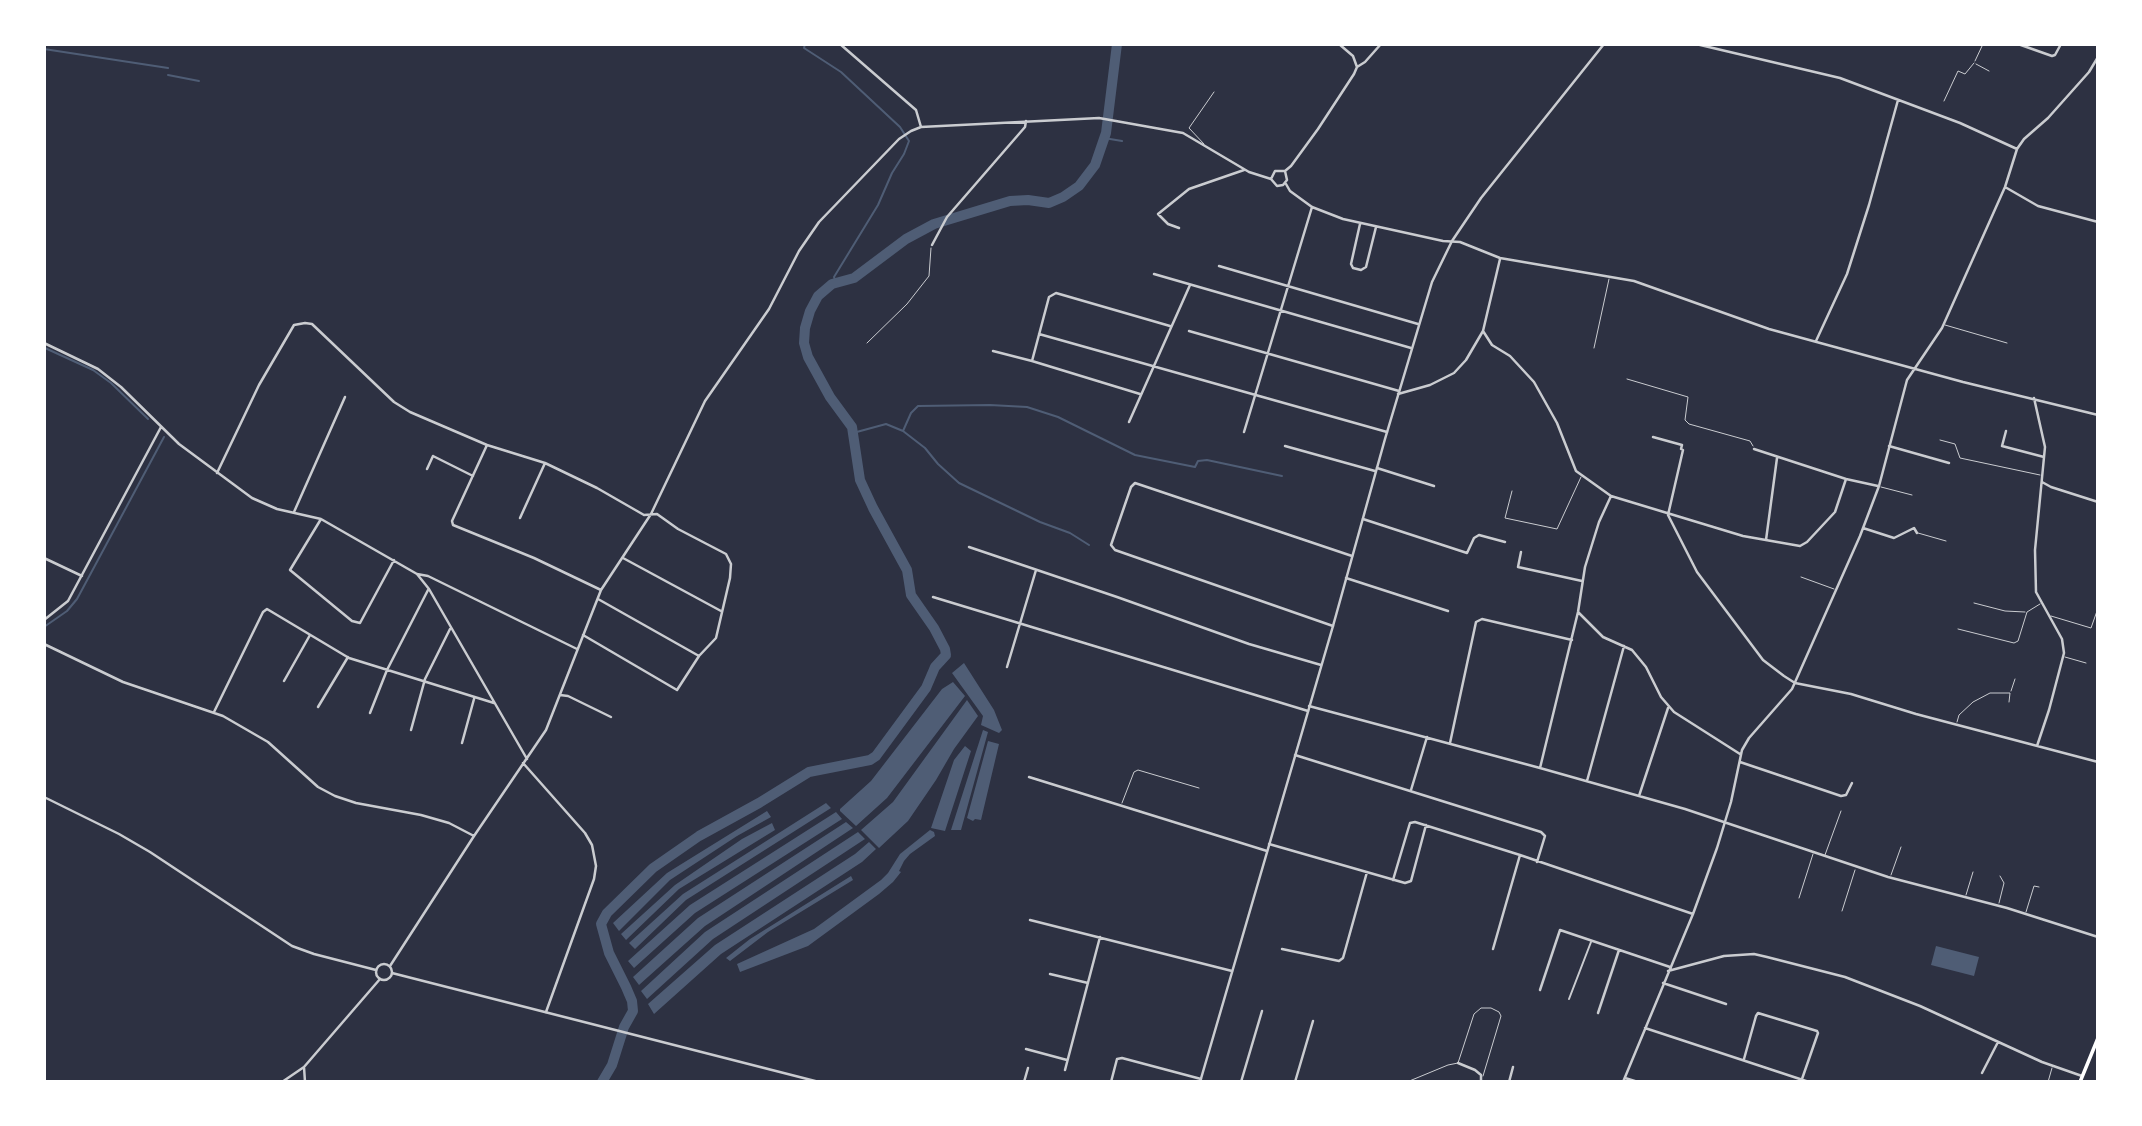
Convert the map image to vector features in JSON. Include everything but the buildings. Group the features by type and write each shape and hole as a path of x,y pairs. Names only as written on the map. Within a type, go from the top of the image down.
{"main road":[{"path":"2080,1082 2098,1038"}],"street":[{"path":"840,44 916,110 921,127"},
{"path":"1339,44 1353,56 1357,67"},
{"path":"1271,179 1275,171 1284,171 1291,166 1357,67 1381,44"},
{"path":"1111,1082 1117,1059 1122,1058 1201,1081 1398,392 1432,282 1452,241 1481,198 1604,44"},
{"path":"1696,44 1840,78 1960,123 2017,149"},
{"path":"2018,44 2052,57 2061,44"},
{"path":"1638,1082 1624,1080 1693,914 1725,823 1740,754 1749,738 1787,696 1795,683 1837,589 1879,486 1907,380 1943,324 2005,187 2017,149 2089,72 2098,57"},
{"path":"1816,341 1847,274 1898,100"},
{"path":"282,1082 304,1067 380,979 389,979 392,973 390,966 546,730 597,598 651,514 705,401 769,309 799,251 818,222 899,139 921,127 1099,118 1172,129 1244,170 1271,179 1277,186 1286,183"},
{"path":"932,246 947,217 1025,127 1026,121"},
{"path":"1179,228 1168,224 1158,214 1189,189 1244,170"},
{"path":"1284,171 1288,177 1286,183 1290,191 1312,207 1343,219 1452,241 1500,258 1634,281 1769,329 2098,415"},
{"path":"2005,187 2038,206 2098,222"},
{"path":"1244,432 1312,207"},
{"path":"1360,223 1351,264 1354,268 1366,268 1376,227"},
{"path":"1189,331 1398,392 1430,385 1454,373 1466,360 1483,331 1500,258"},
{"path":"1219,266 1418,324"},
{"path":"1154,274 1411,348"},
{"path":"1129,422 1190,285"},
{"path":"1032,361 1049,297 1056,293 1170,326"},
{"path":"217,472 259,385 294,325 312,324 394,402 410,412 486,445 545,463 644,515 657,514 678,529 726,554 731,564 730,579 716,638 699,656 677,690 583,635"},
{"path":"1483,331 1492,345 1510,356 1534,382 1557,422 1576,471 1611,496 1743,536 1800,546 1835,512 1846,479"},
{"path":"1040,334 1387,432"},
{"path":"44,343 98,369 121,387 179,444 262,503 321,519 417,574 429,589 527,758"},
{"path":"993,351 1140,394"},
{"path":"294,513 345,397"},
{"path":"2034,398 2045,447 2035,550 2036,592 2062,639 2063,657 2037,746"},
{"path":"44,620 68,601 161,427"},
{"path":"2006,431 2002,446 2044,457"},
{"path":"1653,436 1682,445 1668,515 1697,572 1759,654 1773,668 1795,683 1851,694 2098,762"},
{"path":"486,445 452,521 453,525 534,558 601,590"},
{"path":"1285,446 1434,486"},
{"path":"1889,446 1949,463"},
{"path":"1754,449 1846,479 1879,486"},
{"path":"427,470 433,456 473,476"},
{"path":"1766,540 1777,458"},
{"path":"520,518 545,463"},
{"path":"2042,481 2051,487 2098,502"},
{"path":"1333,626 1115,550 1111,545 1131,487 1135,483 1352,556"},
{"path":"1540,768 1572,640 1585,567 1599,522 1611,496"},
{"path":"321,519 290,570 352,621 360,623 394,560"},
{"path":"1363,519 1467,553 1476,536 1505,542"},
{"path":"1863,528 1894,538 1914,528 1917,533"},
{"path":"970,547 1249,644 1321,665"},
{"path":"1521,552 1518,567 1583,582"},
{"path":"44,558 82,576"},
{"path":"622,558 721,611"},
{"path":"1007,667 1036,570"},
{"path":"417,574 428,576 578,649"},
{"path":"1346,578 1448,611"},
{"path":"370,713 387,670 429,589"},
{"path":"933,597 1308,711"},
{"path":"597,598 699,656"},
{"path":"214,712 263,612 267,609 348,657 494,703"},
{"path":"1578,612 1603,637 1632,650 1646,667 1668,708 1740,754"},
{"path":"1450,743 1476,622 1482,619 1572,640"},
{"path":"411,730 424,682 451,627"},
{"path":"284,681 310,635"},
{"path":"44,644 123,682 214,712 268,742 318,787 335,796 355,803 449,823 474,836"},
{"path":"1587,781 1625,645"},
{"path":"318,707 348,657"},
{"path":"561,695 611,717"},
{"path":"462,743 474,697"},
{"path":"1309,706 1639,796 1890,877 1998,905 2098,937"},
{"path":"1639,796 1668,708"},
{"path":"1411,790 1427,737"},
{"path":"1295,755 1541,832 1545,836 1537,862"},
{"path":"1739,762 1841,796 1846,795 1852,783"},
{"path":"523,763 585,833 592,845 596,866 594,879 546,1012"},
{"path":"1029,777 1267,851"},
{"path":"44,797 120,834 150,852 292,946 376,970"},
{"path":"1394,880 1410,824 1415,822 1693,914"},
{"path":"1269,844 1405,883 1411,881 1426,825"},
{"path":"1493,949 1520,855"},
{"path":"1282,949 1339,961 1343,958 1367,872"},
{"path":"1030,920 1233,971"},
{"path":"1540,990 1560,930 1669,969 1724,956 1754,954 1845,977 1920,1006 2053,1066 2082,1076"},
{"path":"1065,1070 1100,937"},
{"path":"1569,999 1591,941"},
{"path":"1598,1013 1619,950"},
{"path":"376,970 382,963 390,966"},
{"path":"376,970 380,979"},
{"path":"392,973 818,1082"},
{"path":"1050,974 1088,983"},
{"path":"1663,983 1726,1004"},
{"path":"1241,1082 1262,1011"},
{"path":"1744,1059 1758,1013 1817,1031 1802,1080"},
{"path":"1295,1082 1313,1021"},
{"path":"1645,1028 1809,1082"},
{"path":"1982,1073 1998,1042"},
{"path":"1026,1049 1067,1060"},
{"path":"1458,1063 1475,1070 1481,1075 1481,1082"},
{"path":"304,1067 305,1082"},
{"path":"1509,1082 1514,1067"},
{"path":"1024,1082 1028,1068"}],"lane":[{"path":"1944,101 1958,71 1965,74 1983,44"},
{"path":"1974,63 1989,71"},
{"path":"1205,146 1189,128 1214,92"},
{"path":"867,343 907,304 929,276 932,246"},
{"path":"1594,348 1609,276"},
{"path":"1943,324 2007,343"},
{"path":"1627,379 1688,397 1685,420 1689,424 1750,441 1754,449"},
{"path":"1940,440 1955,444 1960,458 2042,475"},
{"path":"1512,491 1504,518 1557,529 1560,528 1582,475"},
{"path":"1879,486 1912,495"},
{"path":"1917,533 1946,541"},
{"path":"1801,577 1837,589"},
{"path":"1974,603 2006,611 2027,612 2042,602"},
{"path":"2049,615 2091,628 2097,611"},
{"path":"1958,629 2014,643 2018,641 2027,612"},
{"path":"2063,657 2086,663"},
{"path":"2008,702 2015,679"},
{"path":"1956,724 1959,715 1973,702 1990,693 2010,694"},
{"path":"1121,805 1134,772 1138,770 1199,788"},
{"path":"1825,855 1841,811"},
{"path":"1890,877 1901,847"},
{"path":"1799,898 1813,852"},
{"path":"1842,911 1857,866"},
{"path":"1966,897 1973,872"},
{"path":"1998,905 2004,883 2000,876"},
{"path":"2029,884 2039,887"},
{"path":"2025,914 2034,886"},
{"path":"1407,1082 1458,1063 1474,1014 1481,1008 1491,1008 1501,1016 1481,1082"},
{"path":"2048,1082 2053,1066"}],"water":[{"path":"964,663 994,710 1002,730 999,733 981,725 983,716 952,673"},
{"path":"953,682 965,696 887,798 856,826 840,809 871,781 942,689"},
{"path":"967,700 978,716 908,821 879,848 861,830 893,802"},
{"path":"983,730 988,732 961,830 951,830"},
{"path":"988,741 999,744 981,820 973,821 967,818"},
{"path":"965,746 971,751 945,831 931,828 954,760"},
{"path":"826,803 831,808 686,900 635,949 629,943 683,894"},
{"path":"767,811 771,817 670,880 619,931 613,923 667,873"},
{"path":"836,812 842,819 695,913 634,968 628,961 690,905"},
{"path":"846,822 853,828 705,926 639,985 633,977 698,918"},
{"path":"772,823 775,830 679,889 626,940 621,934 675,885 742,839"},
{"path":"930,830 935,836 910,854 899,871 901,872 879,894 808,946 740,972 737,964 814,929 881,880 900,854"},
{"path":"858,832 865,839 713,939 647,999 641,991 705,932"},
{"path":"869,842 876,849 862,862 721,954 654,1014 648,1004 715,945 855,854"},
{"path":"851,876 853,880 768,932 730,961 726,958 750,939"},
{"path":"1936,946 1979,957 1974,976 1931,965"}],"waterway":[{"path":"805,44 804,48 841,72 900,127 909,141 878,205 834,277 836,283"},
{"path":"602,1082 612,1065 624,1027 633,1011 632,1001 609,953 601,924 607,913 653,868 699,836 809,772 870,760 876,756 926,688 935,667 946,655 934,628 911,595 907,570 860,480 852,427 830,397 808,357 804,343 810,311 818,296 832,284 854,278 906,239 934,224 1010,201 1049,203 1079,186 1095,165 1106,133 1117,44"},
{"path":"44,49 168,68"},
{"path":"168,75 199,81"},
{"path":"1104,138 1122,141"},
{"path":"45,348 93,370 111,383 148,419"},
{"path":"853,433 886,424 903,431 911,413 918,406 1027,407 1058,417 1135,455 1195,467 1198,461 1207,460 1282,476"},
{"path":"903,431 925,448 959,483 1040,522 1070,533 1089,545"},
{"path":"44,627 67,611 77,599 164,437"}]}
